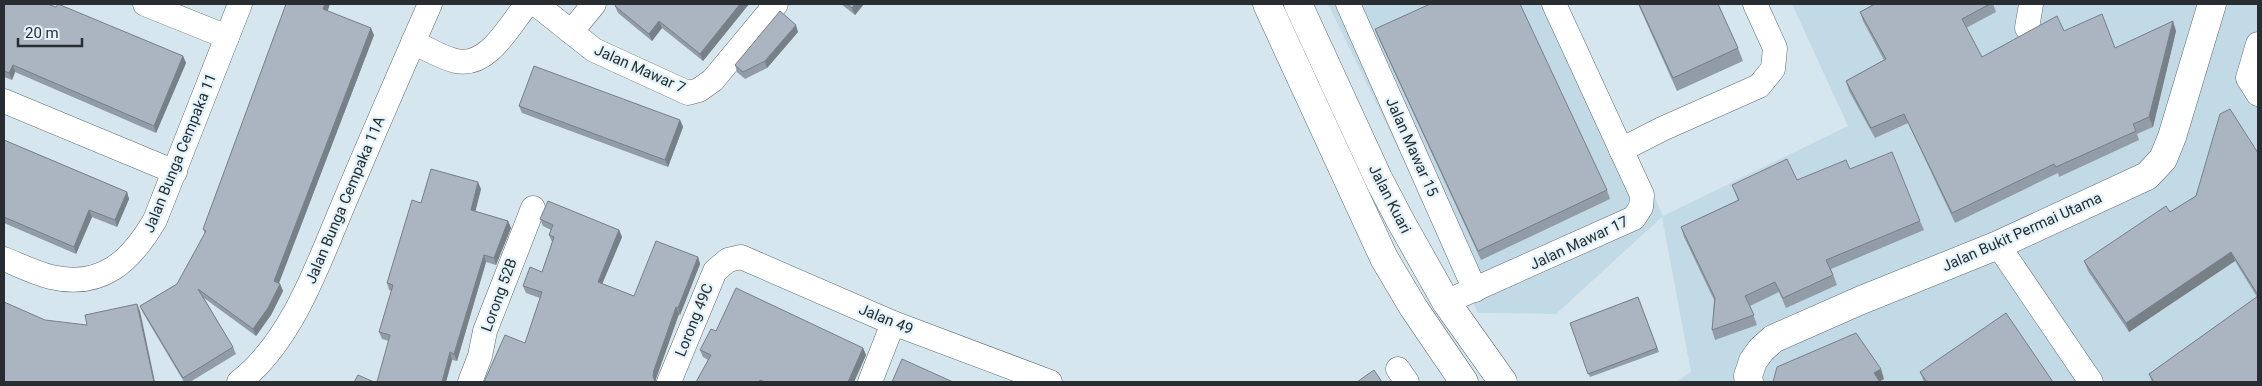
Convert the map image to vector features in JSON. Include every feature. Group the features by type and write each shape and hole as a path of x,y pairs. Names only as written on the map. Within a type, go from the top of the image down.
{"street":[{"path":"145,4 227,37"},
{"name":"Jalan Bunga Cempaka 11","path":"4,259 49,276 69,280 91,279 110,271 125,261 143,242 156,220 240,4"},
{"name":"Jalan Bunga Cempaka 11A","path":"239,382 250,374 274,345 303,296 430,4"},
{"path":"413,42 455,61 472,62 489,52 527,4"},
{"name":"Jalan Mawar 7","path":"536,4 594,50 688,93 699,90 713,80 776,4"},
{"path":"571,32 594,4"},
{"name":"Jalan Kuari","path":"1267,4 1384,258 1413,307 1464,382"},
{"name":"Jalan Kuari","path":"1298,4 1379,180 1446,302 1503,382"},
{"name":"Jalan Mawar 17","path":"1446,302 1634,218 1641,207 1642,195 1554,4"},
{"path":"1621,150 1662,129 1759,86 1773,69 1775,48 1755,4"},
{"path":"2028,28 2031,4"},
{"name":"Jalan Bukit Permai Utama","path":"1749,382 1748,376 1753,361 1773,339 1859,301 1998,245 2147,176 2162,159 2172,138 2212,4"},
{"name":"Jalan Mawar 15","path":"1354,6 1475,290"},
{"path":"2253,86 2258,44"},
{"path":"4,101 175,172"},
{"name":"Lorong 52B","path":"470,382 480,356 488,322 533,208"},
{"path":"1998,245 2091,382"},
{"name":"Jalan 49","path":"724,262 741,258 893,323 1050,382"},
{"name":"Lorong 49C","path":"669,382 714,271 724,262"},
{"path":"870,382 893,323"}],"shaded area":[{"path":"1328,4 1566,4 1663,216 1848,126 1792,4 2258,4 2258,382 1676,382 1691,372 1662,217 1556,314 1478,313"}],"building":[{"path":"4,4 47,4 56,7 58,4 183,56 154,126 13,65 9,73 4,71"},
{"path":"286,4 325,4 323,9 371,28 274,281 280,284 268,308 253,329 198,289 233,347 183,378 140,306 177,284 206,231 203,229"},
{"path":"616,4 740,4 700,54 659,21 649,34 615,6"},
{"path":"847,4 855,4 852,8"},
{"path":"1430,4 1520,4 1607,190 1478,251 1375,29"},
{"path":"1639,4 1718,4 1738,48 1673,78"},
{"path":"1875,4 1990,4 1962,19 1982,57 2057,16 2064,31 2102,14 2115,48 2173,21 2149,117 2133,124 2136,131 2056,167 2054,164 1952,213 1904,114 1871,128 1846,81 1886,59 1860,12"},
{"path":"780,11 796,25 765,61 743,72 735,65"},
{"path":"534,66 680,120 665,160 519,106"},
{"path":"2230,109 2258,153 2258,295 2231,252 2126,323 2084,261 2166,206 2170,212 2196,196 2220,114"},
{"path":"4,140 127,192 115,220 89,210 74,247 4,217"},
{"path":"1892,152 1920,221 1826,260 1833,275 1783,298 1775,282 1745,296 1754,315 1712,330 1715,298 1681,227 1739,200 1732,185 1787,159 1797,180 1846,160 1850,169"},
{"path":"431,169 478,182 471,210 508,221 494,258 484,255 454,354 450,352 442,382 377,382 390,335 379,332 393,285 387,283 412,200 421,203"},
{"path":"548,201 619,230 598,282 634,296 656,241 698,257 678,308 676,307 654,370 655,382 484,382 505,335 525,343 542,292 523,286 530,267 542,272 554,237 549,235 553,225 540,219"},
{"path":"736,288 863,348 848,382 765,382 760,380 759,382 696,382 711,355 700,350 711,329 716,331"},
{"path":"2258,296 2258,382 2154,382 2149,374"},
{"path":"1638,297 1657,348 1588,374 1570,323"},
{"path":"4,302 45,320 87,325 85,315 137,304 154,382 4,382"},
{"path":"2006,313 2053,382 1927,382 1920,372"},
{"path":"1856,333 1881,369 1874,373 1880,382 1773,382 1777,367"},
{"path":"902,359 953,382 892,382"},
{"path":"1374,370 1382,382 1357,382"},
{"path":"358,375 374,382 354,382"}]}
